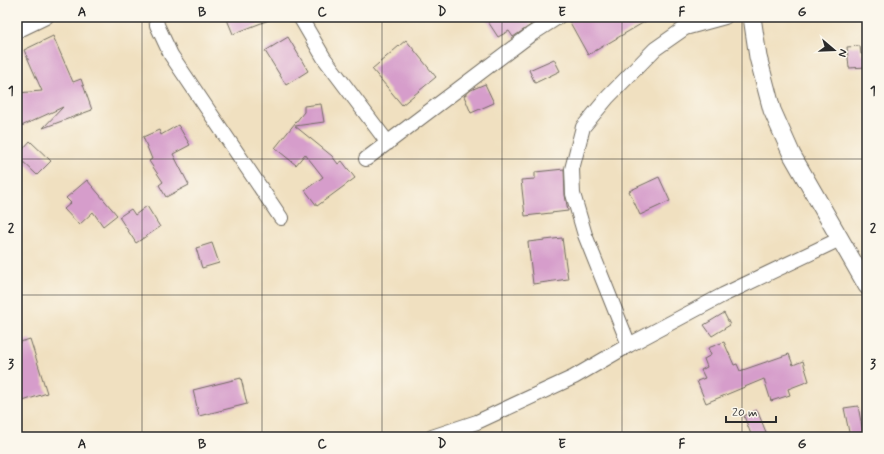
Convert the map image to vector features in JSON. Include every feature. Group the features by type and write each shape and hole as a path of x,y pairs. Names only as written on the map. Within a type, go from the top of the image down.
{"street":[{"path":"17,31 46,17"},
{"path":"156,17 157,25 172,55 282,218"},
{"path":"300,17 324,58 388,143"},
{"path":"366,159 530,34 558,17"},
{"path":"629,344 585,235 573,194 572,169 582,126 608,96 655,49 685,28 725,17"},
{"path":"752,17 758,57 772,110 792,155 866,282"},
{"path":"432,437 477,422 574,377 629,344 840,239"}],"building":[{"path":"226,17 274,17 274,18 233,34"},
{"path":"485,17 530,17 527,19 531,25 513,37 509,31 498,37"},
{"path":"567,17 653,17 588,55"},
{"path":"53,36 73,82 81,79 92,110 43,128 63,107 17,128 17,93 42,91 24,50"},
{"path":"288,37 308,71 286,85 265,51"},
{"path":"406,40 436,77 402,105 372,69"},
{"path":"860,46 861,54 867,53 867,67 849,68 847,47"},
{"path":"554,59 560,71 535,83 529,70"},
{"path":"485,84 494,103 471,113 464,96 471,90"},
{"path":"321,104 324,122 295,126 332,156 338,164 342,161 355,178 317,206 305,190 323,177 305,154 296,165 275,148 304,112 304,106"},
{"path":"178,125 190,145 173,154 189,185 166,197 159,185 163,182 149,161 152,159 143,137 159,130 161,135"},
{"path":"30,141 51,161 37,175 17,156"},
{"path":"564,169 565,195 568,211 525,216 521,180 535,179 535,172"},
{"path":"659,177 670,201 640,215 629,191"},
{"path":"87,180 117,215 103,226 93,212 79,225 64,209 71,203 66,198"},
{"path":"147,206 160,227 136,243 119,217 131,209 135,215"},
{"path":"562,238 568,279 533,284 528,242"},
{"path":"212,243 219,263 202,268 196,248"},
{"path":"724,313 730,325 712,336 704,325"},
{"path":"30,339 47,393 17,403 17,343"},
{"path":"724,342 734,365 737,364 740,371 789,354 793,365 803,361 809,381 788,389 790,395 771,401 764,379 706,403 697,381 705,378 701,370 707,367 704,359 711,355 708,348"},
{"path":"241,378 247,404 199,416 193,390"},
{"path":"858,406 864,437 850,437 844,408"},
{"path":"757,410 768,437 752,437 744,416"}]}
